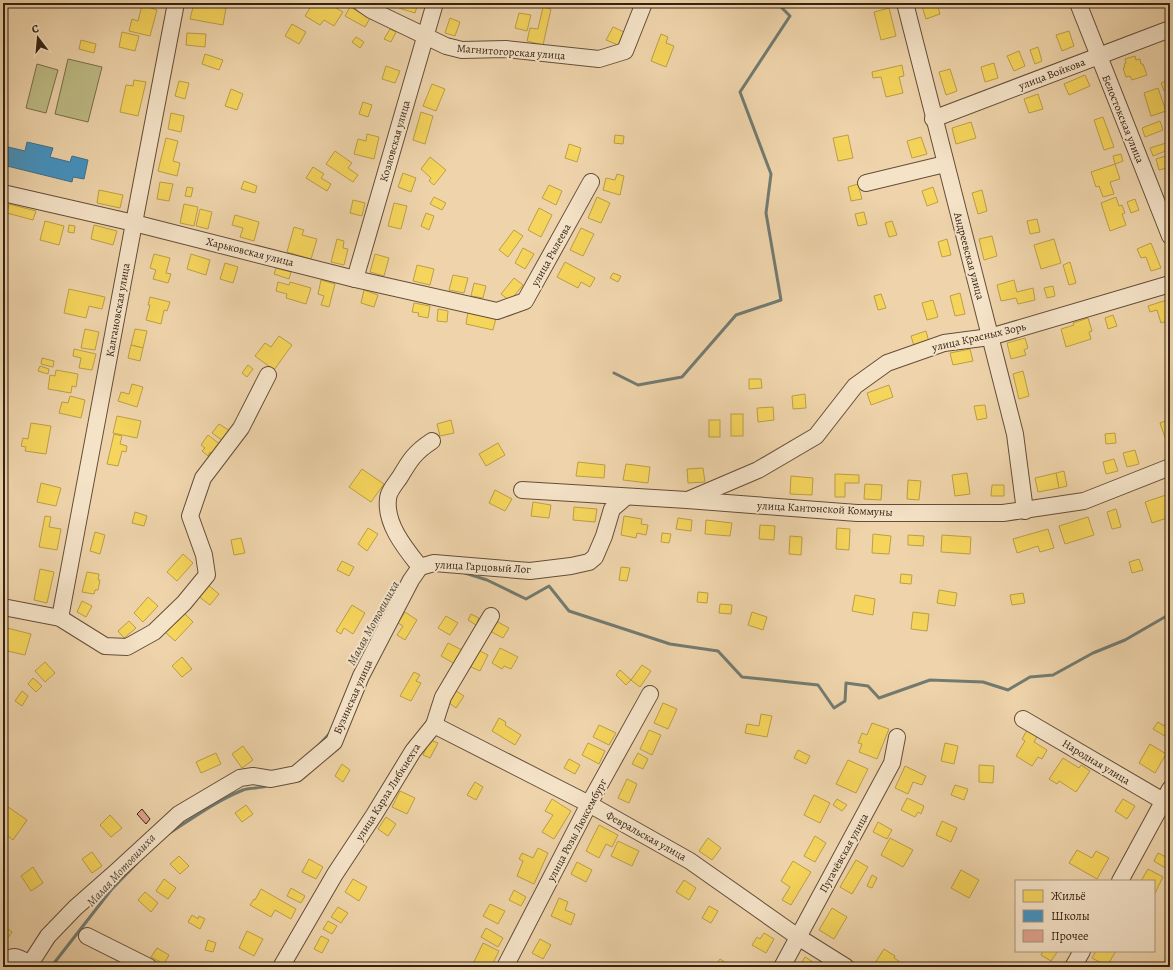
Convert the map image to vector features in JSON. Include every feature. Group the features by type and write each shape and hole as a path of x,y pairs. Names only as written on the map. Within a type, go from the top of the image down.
{"street":[{"name":"Калгановская улица","path":"60,618 176,3"},
{"name":"Магнитогорская улица","path":"361,3 371,10 446,46 462,50 506,49 599,60 625,52 644,3"},
{"name":"Козловская улица","path":"355,279 425,36 436,3"},
{"name":"Андреевская улица","path":"905,3 933,119 1015,434 1025,511"},
{"name":"Белостокская улица","path":"1078,3 1098,57 1170,236"},
{"name":"улица Войкова","path":"933,119 1170,29"},
{"path":"866,183 945,164"},
{"name":"улица Рылеева","path":"497,311 525,301 591,182"},
{"name":"Харьковская улица","path":"3,193 134,223 355,279 497,311"},
{"name":"улица Красных Зорь","path":"687,500 758,470 816,436 854,386 886,363 944,343 990,337 1170,284"},
{"path":"3,607 60,618 104,646 127,647 154,632 184,603 207,575 204,555 190,516 203,478 241,428 268,375"},
{"path":"415,573 403,545 388,517 387,497 410,460 419,450 432,441"},
{"name":"улица Кантонской Коммуны","path":"522,490 687,500 857,513 1003,513 1025,511 1084,501 1170,467"},
{"name":"улица Гарцовый Лог","path":"415,573 434,563 530,571 571,566 589,562 595,558 604,536 612,509 626,497"},
{"name":"Бузинская улица","path":"29,965 48,936 74,908 179,814 240,778 253,776 271,779 296,774 334,742 361,676 415,573"},
{"name":"улица Карла Либкнехта","path":"282,967 335,874 374,815 412,751 434,725 443,697 491,616"},
{"name":"улица Розы Люксембург","path":"506,967 589,804 650,694"},
{"name":"Народная улица","path":"1023,719 1168,799"},
{"name":"Февральская улица","path":"434,725 589,804 690,861 798,937 846,967"},
{"name":"Пугачёвская улица","path":"782,967 892,763 897,737"},
{"path":"1121,880 1168,799"},
{"path":"87,936 149,967"},
{"path":"1073,967 1081,952"},
{"path":"3,965 6,960 13,957 18,957 29,965"}],"shaded area":[{"path":"68,59 102,67 88,122 55,114"},
{"path":"37,64 58,70 46,113 26,108"}],"building: Жильё":[{"path":"194,3 212,3 212,5 226,8 223,25 190,19"},
{"path":"313,3 328,3 343,12 334,26 324,20 320,25 305,16"},
{"path":"401,3 418,3 415,13 399,8"},
{"path":"921,3 937,3 940,14 926,19"},
{"path":"142,5 157,10 150,36 129,31 132,19 138,21"},
{"path":"350,7 370,18 365,27 345,16"},
{"path":"543,7 551,9 543,45 527,41 530,28 538,29"},
{"path":"889,8 896,36 881,40 874,12"},
{"path":"519,13 531,15 527,31 515,28"},
{"path":"450,18 460,22 455,36 445,33"},
{"path":"292,24 306,32 299,44 285,36"},
{"path":"613,27 624,32 618,45 606,40"},
{"path":"390,29 396,32 391,42 384,39"},
{"path":"1069,31 1074,46 1062,51 1056,35"},
{"path":"122,32 139,36 135,51 119,47"},
{"path":"187,33 206,34 205,47 186,45"},
{"path":"661,34 668,37 666,43 674,46 666,67 651,61"},
{"path":"356,37 364,42 360,48 352,42"},
{"path":"81,40 96,44 94,53 79,49"},
{"path":"1038,47 1042,61 1035,64 1030,50"},
{"path":"1019,51 1025,66 1014,71 1007,56"},
{"path":"205,54 223,60 219,70 202,64"},
{"path":"1135,56 1136,60 1140,59 1147,75 1132,80 1130,76 1126,77 1123,68 1125,67 1124,64 1126,63 1125,59"},
{"path":"994,63 998,78 985,82 981,67"},
{"path":"902,65 904,76 899,77 903,93 886,97 881,77 873,78 872,72"},
{"path":"386,66 400,71 395,83 382,79"},
{"path":"950,69 957,91 946,95 939,72"},
{"path":"1085,75 1090,86 1069,95 1064,84"},
{"path":"1170,79 1170,89 1164,91 1161,83"},
{"path":"134,80 146,82 138,116 120,112 126,85 133,86"},
{"path":"179,81 189,83 185,99 175,96"},
{"path":"432,84 445,89 436,111 423,106"},
{"path":"1158,88 1166,111 1151,116 1144,93"},
{"path":"231,89 243,94 237,110 225,106"},
{"path":"1038,94 1043,109 1029,113 1024,99"},
{"path":"363,102 372,105 368,117 359,114"},
{"path":"421,112 433,116 425,144 413,140"},
{"path":"171,113 184,116 181,132 168,129"},
{"path":"1103,117 1114,147 1104,150 1094,120"},
{"path":"1160,121 1163,130 1145,137 1142,128"},
{"path":"971,122 976,138 956,144 952,128"},
{"path":"367,134 379,137 374,159 354,154 358,139 366,141"},
{"path":"615,135 624,136 623,144 614,143"},
{"path":"848,135 853,158 838,161 833,138"},
{"path":"921,137 927,154 912,158 907,141"},
{"path":"166,138 178,141 173,161 180,163 177,176 158,171"},
{"path":"1166,143 1168,150 1153,156 1150,148"},
{"path":"569,144 581,148 577,162 565,158"},
{"path":"335,151 352,163 348,168 358,175 353,182 326,164"},
{"path":"1121,154 1123,161 1115,164 1113,156"},
{"path":"1169,155 1170,167 1159,170 1156,159"},
{"path":"430,157 446,170 434,185 429,181 431,178 421,169"},
{"path":"1115,164 1120,179 1110,182 1114,194 1103,197 1099,186 1096,187 1091,172"},
{"path":"313,167 324,174 321,178 331,184 327,191 306,178"},
{"path":"403,173 416,178 411,192 398,187"},
{"path":"617,174 624,176 620,195 603,190 606,178 615,180"},
{"path":"244,181 257,186 255,193 241,189"},
{"path":"160,182 173,184 169,201 157,199"},
{"path":"858,184 862,199 851,201 848,187"},
{"path":"549,185 562,191 556,205 542,198"},
{"path":"187,187 193,188 191,197 185,196"},
{"path":"933,187 938,202 927,206 922,191"},
{"path":"99,190 123,195 120,208 97,203"},
{"path":"982,190 987,211 978,214 972,193"},
{"path":"434,197 446,203 442,210 430,204"},
{"path":"597,197 610,203 601,223 588,218"},
{"path":"1116,197 1119,206 1122,205 1125,213 1122,214 1126,225 1110,231 1101,203"},
{"path":"1135,199 1139,210 1131,213 1127,202"},
{"path":"353,200 365,203 362,216 350,213"},
{"path":"394,203 407,206 401,229 388,226"},
{"path":"9,204 36,211 33,220 7,213"},
{"path":"184,204 198,207 194,226 180,223"},
{"path":"539,208 552,215 541,237 528,230"},
{"path":"200,209 212,212 208,229 196,226"},
{"path":"864,212 867,224 858,226 855,214"},
{"path":"426,213 434,216 429,230 421,226"},
{"path":"235,215 259,222 254,241 240,237 243,228 232,225"},
{"path":"1037,219 1040,232 1030,234 1027,221"},
{"path":"45,221 64,226 59,245 40,240"},
{"path":"892,221 897,235 889,237 885,223"},
{"path":"69,225 75,226 74,233 68,232"},
{"path":"94,225 117,231 113,245 91,239"},
{"path":"294,227 304,230 302,235 317,239 311,259 287,252"},
{"path":"581,228 594,234 583,256 570,250"},
{"path":"514,230 523,236 508,257 499,250"},
{"path":"992,236 997,256 984,260 979,239"},
{"path":"337,239 344,241 343,248 348,249 344,265 331,262"},
{"path":"947,239 951,255 942,257 938,242"},
{"path":"1054,239 1061,263 1041,269 1034,245"},
{"path":"1151,243 1161,268 1151,271 1146,257 1141,258 1137,249"},
{"path":"523,248 534,254 525,269 515,263"},
{"path":"154,254 170,258 166,273 171,274 168,283 153,279 156,270 150,268"},
{"path":"191,254 210,260 206,275 187,269"},
{"path":"375,254 389,258 384,276 370,272"},
{"path":"565,262 595,278 590,287 581,282 578,288 557,277"},
{"path":"1070,262 1076,283 1069,285 1063,265"},
{"path":"225,263 238,267 233,283 220,279"},
{"path":"417,265 434,269 430,285 413,281"},
{"path":"276,268 291,272 289,279 274,274"},
{"path":"613,273 621,276 618,282 610,278"},
{"path":"453,275 468,278 464,293 449,290"},
{"path":"514,278 523,285 510,301 501,294"},
{"path":"321,280 335,284 329,307 321,305 324,296 318,294"},
{"path":"1014,280 1017,292 1033,288 1035,300 1018,304 1016,298 1001,301 997,285"},
{"path":"278,282 289,285 290,282 311,288 306,304 286,298 287,294 276,291"},
{"path":"474,283 486,286 483,298 471,296"},
{"path":"1053,286 1055,296 1047,298 1044,288"},
{"path":"69,289 105,297 102,309 89,306 86,318 64,313"},
{"path":"364,290 378,295 374,307 361,303"},
{"path":"960,293 965,314 955,316 950,296"},
{"path":"881,294 886,308 878,310 874,296"},
{"path":"150,297 170,302 167,311 164,310 161,324 146,320 150,305 148,305"},
{"path":"1170,299 1170,320 1161,323 1157,310 1150,312 1148,306"},
{"path":"933,300 938,317 927,320 922,303"},
{"path":"414,303 430,306 428,318 418,316 419,313 412,312"},
{"path":"438,309 448,311 447,322 437,321"},
{"path":"468,312 496,318 493,330 466,324"},
{"path":"1113,315 1117,326 1108,329 1105,318"},
{"path":"1088,318 1092,331 1089,332 1091,339 1066,347 1061,329 1074,325 1073,323"},
{"path":"85,329 99,332 95,350 81,348"},
{"path":"135,329 147,331 143,348 131,345"},
{"path":"926,331 929,342 914,346 911,336"},
{"path":"279,336 292,345 274,370 255,356 265,343 271,347"},
{"path":"1025,338 1028,348 1024,350 1026,355 1011,359 1007,343"},
{"path":"131,345 143,348 140,361 128,358"},
{"path":"74,349 96,354 92,370 79,368 81,358 73,356"},
{"path":"970,349 973,361 953,365 950,353"},
{"path":"42,358 54,361 53,367 41,364"},
{"path":"248,365 253,369 247,377 242,373"},
{"path":"40,366 49,369 48,374 38,371"},
{"path":"56,370 78,374 76,387 72,386 71,393 48,389 50,375 55,376"},
{"path":"1023,371 1029,396 1019,399 1013,374"},
{"path":"749,379 761,379 762,388 749,389"},
{"path":"132,384 143,387 137,407 118,401 121,392 129,394"},
{"path":"889,385 893,397 871,405 867,393"},
{"path":"805,394 806,408 793,409 792,396"},
{"path":"70,396 85,400 81,418 59,413 62,402 68,403"},
{"path":"985,405 987,418 977,420 974,406"},
{"path":"773,407 774,420 758,422 757,408"},
{"path":"731,414 743,414 743,436 731,436"},
{"path":"117,416 141,421 137,438 113,433"},
{"path":"1170,419 1170,439 1166,440 1160,423"},
{"path":"451,420 454,433 440,436 437,424"},
{"path":"709,420 720,420 720,437 709,437"},
{"path":"31,423 51,426 46,454 25,451 26,447 21,446 23,438 28,439"},
{"path":"219,424 230,431 223,441 212,433"},
{"path":"1115,433 1116,443 1106,444 1105,434"},
{"path":"114,434 122,436 120,444 127,446 126,452 122,451 118,466 107,464"},
{"path":"208,435 221,445 214,454 210,452 208,456 202,451 205,448 201,445"},
{"path":"498,443 505,455 486,466 479,454"},
{"path":"1135,450 1139,464 1127,467 1123,453"},
{"path":"1114,459 1118,471 1106,474 1103,462"},
{"path":"578,462 605,465 604,478 576,476"},
{"path":"626,464 650,467 648,483 623,480"},
{"path":"3,465 7,466 5,472 3,472"},
{"path":"703,468 705,482 688,483 687,469"},
{"path":"362,469 384,484 371,502 349,487"},
{"path":"1064,471 1067,486 1059,488 1056,473"},
{"path":"967,473 970,494 955,496 952,475"},
{"path":"1056,473 1059,488 1038,492 1035,478"},
{"path":"835,474 859,475 859,483 845,483 845,497 835,497"},
{"path":"791,476 813,478 812,495 790,494"},
{"path":"908,480 921,481 919,500 907,499"},
{"path":"41,483 61,488 56,506 37,502"},
{"path":"865,484 882,485 881,500 864,499"},
{"path":"992,485 1004,485 1004,496 991,496"},
{"path":"495,490 512,499 505,511 489,503"},
{"path":"1169,494 1170,509 1168,510 1170,517 1152,523 1145,502"},
{"path":"533,502 551,505 549,518 531,516"},
{"path":"574,507 597,509 595,522 573,520"},
{"path":"1116,509 1121,527 1112,529 1107,512"},
{"path":"135,512 147,516 144,526 132,523"},
{"path":"45,516 51,517 49,527 61,529 57,550 39,547"},
{"path":"624,516 642,519 641,524 648,525 646,535 637,533 636,538 621,535"},
{"path":"1088,517 1094,535 1065,544 1059,526"},
{"path":"678,518 692,520 691,531 676,529"},
{"path":"706,520 732,523 730,536 705,534"},
{"path":"760,525 775,526 774,540 759,539"},
{"path":"368,528 378,534 367,551 358,544"},
{"path":"837,528 850,529 849,550 836,549"},
{"path":"1048,529 1054,548 1040,552 1038,546 1017,553 1013,539"},
{"path":"95,532 105,535 100,554 90,551"},
{"path":"662,533 671,534 669,543 661,542"},
{"path":"873,534 891,536 889,554 872,553"},
{"path":"908,535 924,536 923,546 908,545"},
{"path":"942,535 971,537 970,554 941,552"},
{"path":"790,536 802,537 801,555 789,554"},
{"path":"241,538 245,553 234,555 231,540"},
{"path":"183,554 193,563 177,581 167,572"},
{"path":"1139,559 1143,570 1132,573 1129,562"},
{"path":"342,561 354,567 349,576 337,570"},
{"path":"621,567 630,568 627,581 619,580"},
{"path":"40,569 54,572 47,603 34,600"},
{"path":"87,572 99,574 98,580 100,580 98,590 95,590 94,594 82,592"},
{"path":"901,574 912,575 911,584 900,583"},
{"path":"208,585 219,594 210,605 198,596"},
{"path":"939,590 957,593 955,606 937,603"},
{"path":"698,592 708,593 707,603 697,602"},
{"path":"1023,593 1025,603 1012,605 1010,595"},
{"path":"855,595 875,599 873,615 852,611"},
{"path":"148,597 158,606 143,622 134,613"},
{"path":"82,601 92,606 86,617 77,612"},
{"path":"720,604 732,605 731,614 719,613"},
{"path":"352,605 365,613 353,634 344,628 341,634 336,631"},
{"path":"405,612 417,620 405,640 397,635 403,626 398,623"},
{"path":"752,612 767,617 763,630 748,625"},
{"path":"913,612 929,614 927,631 911,629"},
{"path":"184,613 193,622 175,641 165,632"},
{"path":"471,614 479,618 476,625 468,620"},
{"path":"446,616 458,623 450,635 438,628"},
{"path":"129,621 136,628 124,638 118,631"},
{"path":"496,621 509,628 503,638 490,631"},
{"path":"3,627 31,634 25,655 3,650"},
{"path":"448,643 462,650 455,664 441,656"},
{"path":"500,648 518,657 511,669 504,666 502,669 492,663"},
{"path":"478,650 488,655 480,671 471,667"},
{"path":"182,657 192,669 182,677 172,666"},
{"path":"45,662 55,673 45,682 35,671"},
{"path":"642,665 651,671 640,687 631,680"},
{"path":"620,670 631,680 626,685 616,675"},
{"path":"414,672 420,675 416,681 421,683 411,701 400,696"},
{"path":"33,678 42,686 36,692 28,684"},
{"path":"22,691 28,696 22,706 15,701"},
{"path":"456,691 464,696 456,708 448,702"},
{"path":"663,703 677,709 668,729 654,723"},
{"path":"761,714 772,716 767,737 745,733 747,724 759,726"},
{"path":"499,718 506,722 505,725 521,735 515,745 492,731"},
{"path":"1169,718 1170,739 1153,729 1158,722 1164,726"},
{"path":"872,723 889,729 877,759 859,752 862,744 858,743 862,733 867,735"},
{"path":"599,725 616,733 609,745 593,737"},
{"path":"1029,727 1039,733 1034,742 1047,750 1042,759 1038,757 1032,766 1016,756 1025,741 1022,739"},
{"path":"649,730 661,735 652,755 640,749"},
{"path":"430,740 438,743 430,758 423,755"},
{"path":"588,743 605,751 599,764 582,755"},
{"path":"945,743 958,746 954,764 941,761"},
{"path":"1150,744 1166,754 1155,773 1139,763"},
{"path":"243,746 253,760 242,768 232,754"},
{"path":"798,750 810,756 806,764 794,758"},
{"path":"216,753 221,764 201,773 196,762"},
{"path":"638,753 648,759 643,769 632,764"},
{"path":"1063,758 1079,768 1081,765 1090,771 1076,792 1059,781 1057,784 1049,779"},
{"path":"569,759 580,765 575,774 564,768"},
{"path":"848,760 868,769 856,793 836,784"},
{"path":"342,764 350,770 343,782 335,776"},
{"path":"979,765 994,766 993,783 979,782"},
{"path":"905,766 926,776 922,785 913,782 908,794 895,788"},
{"path":"627,779 637,784 629,803 618,798"},
{"path":"475,782 483,787 476,800 467,795"},
{"path":"955,785 968,789 964,800 951,795"},
{"path":"400,791 415,798 407,814 392,807"},
{"path":"814,795 830,803 820,823 804,815"},
{"path":"907,798 924,806 921,814 918,812 915,817 901,810"},
{"path":"552,799 571,811 554,839 542,832 553,815 545,811"},
{"path":"837,799 847,805 842,811 833,805"},
{"path":"1123,799 1135,806 1127,819 1115,811"},
{"path":"246,805 253,814 242,822 235,813"},
{"path":"8,807 27,820 13,840 3,832 3,813"},
{"path":"110,815 122,828 111,837 100,825"},
{"path":"386,817 396,824 388,836 378,829"},
{"path":"942,821 957,828 951,842 936,835"},
{"path":"878,822 892,830 887,839 873,832"},
{"path":"599,825 618,835 612,847 606,844 599,858 586,851"},
{"path":"815,836 826,843 815,862 804,856"},
{"path":"708,838 721,848 712,860 699,851"},
{"path":"890,838 913,850 903,867 881,855"},
{"path":"618,841 639,851 632,866 611,856"},
{"path":"538,848 548,853 534,884 517,876 523,861 519,859 522,853 533,858"},
{"path":"1077,850 1092,858 1096,851 1109,858 1097,879 1069,863"},
{"path":"92,852 102,866 92,873 82,859"},
{"path":"1158,853 1170,859 1170,864 1167,869 1154,861"},
{"path":"179,856 189,866 180,874 170,864"},
{"path":"309,859 323,867 316,879 302,872"},
{"path":"856,860 868,867 852,894 840,887"},
{"path":"793,861 811,872 791,905 782,900 790,887 781,881"},
{"path":"577,862 592,870 586,882 571,874"},
{"path":"33,867 43,883 31,891 21,876"},
{"path":"1148,869 1163,877 1155,893 1155,880 1142,880"},
{"path":"961,870 979,880 969,898 951,888"},
{"path":"872,875 877,878 872,888 867,886"},
{"path":"164,879 176,888 168,899 156,891"},
{"path":"353,879 367,887 359,901 345,892"},
{"path":"684,880 696,888 689,900 676,892"},
{"path":"291,888 305,896 301,903 287,896"},
{"path":"261,889 296,909 291,919 275,910 271,917 250,905 254,899 255,900"},
{"path":"514,890 526,897 521,906 509,900"},
{"path":"145,892 158,903 151,912 138,900"},
{"path":"559,898 568,902 565,910 575,914 571,925 551,916"},
{"path":"490,904 505,911 498,924 483,916"},
{"path":"709,906 718,911 711,923 702,918"},
{"path":"338,907 348,913 341,923 331,917"},
{"path":"832,908 847,917 834,939 819,930"},
{"path":"192,915 198,919 199,916 205,919 200,929 188,922"},
{"path":"328,921 337,926 332,934 323,929"},
{"path":"3,926 12,932 4,943 3,943"},
{"path":"486,928 503,938 498,947 481,937"},
{"path":"247,931 263,939 254,956 239,948"},
{"path":"764,933 774,939 766,953 752,945 757,937 760,939"},
{"path":"321,936 329,940 322,953 314,949"},
{"path":"540,939 551,945 543,959 532,953"},
{"path":"208,940 216,943 213,952 205,950"},
{"path":"483,943 499,951 491,967 479,967 473,964"},
{"path":"157,948 169,955 164,964 151,957"},
{"path":"884,949 895,956 894,958 900,962 896,967 881,967 875,963"},
{"path":"1042,952 1057,952 1051,961 1041,955"},
{"path":"1095,952 1115,952 1107,966 1092,958"},
{"path":"805,957 816,964 815,967 799,967"},
{"path":"720,959 732,967 714,967"}],"building: Школы":[{"path":"3,131 8,132 4,146 25,151 27,142 53,148 50,157 70,162 72,156 88,160 84,179 73,177 72,182 3,165"}],"building: Прочее":[{"path":"142,809 150,819 146,824 137,814"}],"waterway":[{"path":"614,373 638,385 682,377 736,315 781,300 766,213 771,174 740,92 790,16 777,3"},
{"path":"465,573 487,580 526,599 549,586 569,611 670,644 718,651 742,677 818,685 834,708 845,701 846,683 868,686 879,698 930,680 983,682 1008,690 1030,677 1053,675 1093,653 1125,640 1170,614"},
{"name":"Малая Мотовилиха","path":"320,744 330,733"},
{"name":"Малая Мотовилиха","path":"168,834 233,794 246,789 270,785"},
{"name":"Малая Мотовилиха","path":"51,967 111,890 137,863"}]}
